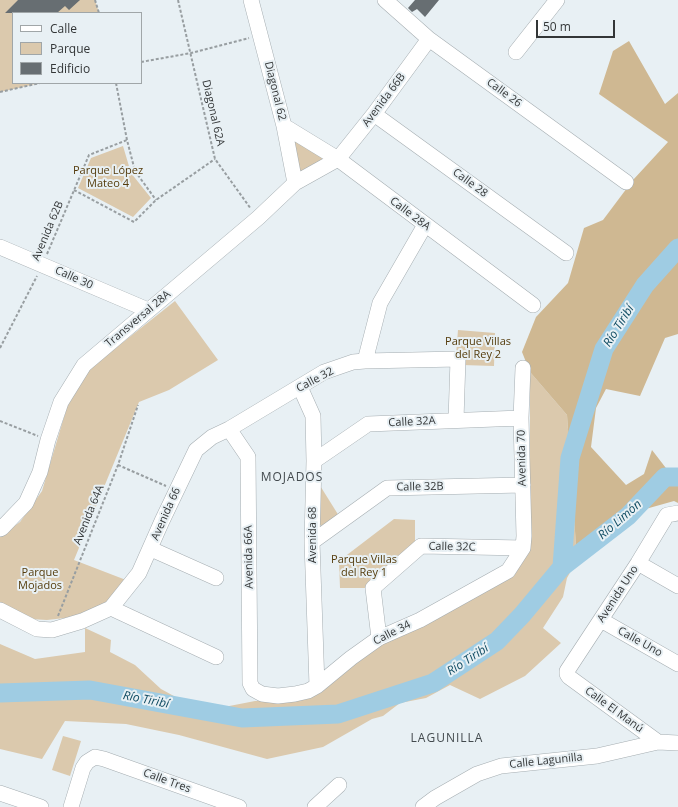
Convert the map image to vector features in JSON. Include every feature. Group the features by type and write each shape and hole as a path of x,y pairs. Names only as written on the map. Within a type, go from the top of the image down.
{"street":[{"name":"Diagonal 62","path":"251,0 284,126 296,183"},
{"name":"Calle 26","path":"384,0 429,39 626,182"},
{"path":"516,52 557,0"},
{"name":"Avenida 66B","path":"338,159 374,114 429,39"},
{"name":"Calle 28","path":"374,114 566,253"},
{"name":"Calle 28A","path":"284,126 338,159 533,305"},
{"name":"Transversal 28A","path":"1,529 26,503 40,472 48,440 61,402 84,365 258,218 296,183 338,159"},
{"path":"365,361 380,303 425,225"},
{"name":"Calle 30","path":"0,246 148,310"},
{"name":"Calle 32","path":"229,429 324,372 353,362 365,361 458,359 456,420"},
{"name":"Avenida 70","path":"523,368 521,418 523,548"},
{"name":"Avenida 68","path":"300,387 313,416 314,461 312,542 317,686"},
{"name":"Calle 32A","path":"314,461 368,424 521,418"},
{"name":"Avenida 66","path":"111,608 139,573 196,450 212,437 229,429"},
{"name":"Avenida 66A","path":"229,429 248,457 250,683 253,689"},
{"name":"Calle 32B","path":"312,542 386,488 523,485"},
{"name":"Avenida Uno","path":"569,677 567,671 638,563 667,515 676,513"},
{"name":"Calle 32C","path":"379,638 373,588 421,546 523,548"},
{"path":"151,548 216,578"},
{"name":"Calle 34","path":"253,689 262,694 278,696 295,694 317,686 351,658 379,638 420,620 508,571 523,548"},
{"path":"638,563 678,586"},
{"path":"0,610 37,629 52,630 82,621 111,608 216,657"},
{"name":"Calle Uno","path":"601,620 678,664"},
{"name":"Calle El Manú","path":"569,677 658,742"},
{"name":"Calle Lagunilla","path":"423,807 435,798 477,774 500,766 597,756 658,742 678,743"},
{"name":"Calle Tres","path":"71,807 83,768 87,762 95,757 239,807"},
{"path":"315,807 339,785"},
{"path":"0,793 41,807"}],"path":[{"path":"95,0 99,12"},
{"name":"Diagonal 62A","path":"178,0 215,158 258,218"},
{"path":"142,62 191,54 260,35"},
{"path":"0,92 36,84"},
{"path":"116,84 135,172 156,200"},
{"name":"Avenida 62B","path":"0,348 43,264 89,155 127,140"},
{"path":"74,190 134,222 156,200 215,158"},
{"name":"Avenida 64A","path":"52,630 118,465 138,405"},
{"path":"0,422 48,440"},
{"path":"118,465 176,491"}],"green space":[{"path":"0,0 95,0 99,12 12,12 12,84 36,84 0,92"},
{"path":"291,135 328,159 301,174"},
{"name":"Parque López Mateo 4","path":"123,146 131,173 151,198 133,217 78,188 91,158"},
{"name":"Parque Mojados","path":"175,301 218,360 169,390 139,402 74,560 126,580 106,603 74,617 47,620 30,619 0,603 0,536 20,522 42,491 67,407 88,370"},
{"name":"Parque Villas del Rey 2","path":"458,330 495,333 494,366 462,365 456,355"},
{"path":"530,372 567,415 577,560 567,578 563,597 543,628 561,643 525,676 480,699 450,685 426,698 400,703 383,716 372,719 323,747 267,759 179,735 126,724 65,721 42,759 0,749 0,644 35,659 85,652 85,628 111,640 110,652 135,665 161,689 183,701 219,708 255,701 283,701 375,646 433,620 514,576 530,546"},
{"path":"319,484 339,516 323,527 320,525"},
{"name":"Parque Villas del Rey 1","path":"394,519 415,520 415,548 370,588 340,588 339,561"},
{"path":"63,736 81,741 70,776 52,770"}],"shaded area":[{"path":"629,41 665,104 678,93 678,334 665,338 640,396 606,389 596,408 591,447 626,485 644,474 652,450 669,472 678,469 678,503 674,501 642,510 577,560 567,415 530,372 522,352 536,317 568,283 584,228 603,220 633,180 668,142 599,94 613,51"}],"building":[{"path":"18,0 80,0 69,10 65,6 58,12 5,13"},
{"path":"415,0 439,0 425,17 417,9 412,12 408,8"}],"waterway":[{"name":"Río Tiribí","path":"562,567 570,458 604,349 645,285 678,248"},
{"name":"Río Tiribí","path":"0,693 90,690 242,718 338,714 433,683 497,641 522,615 562,567 628,516 665,477 678,477"}],"district":[{"name":"MOJADOS","path":"292,478"},
{"name":"LAGUNILLA","path":"447,739"}],"water label":[{"name":"Río Limón","path":"620,520"}]}
